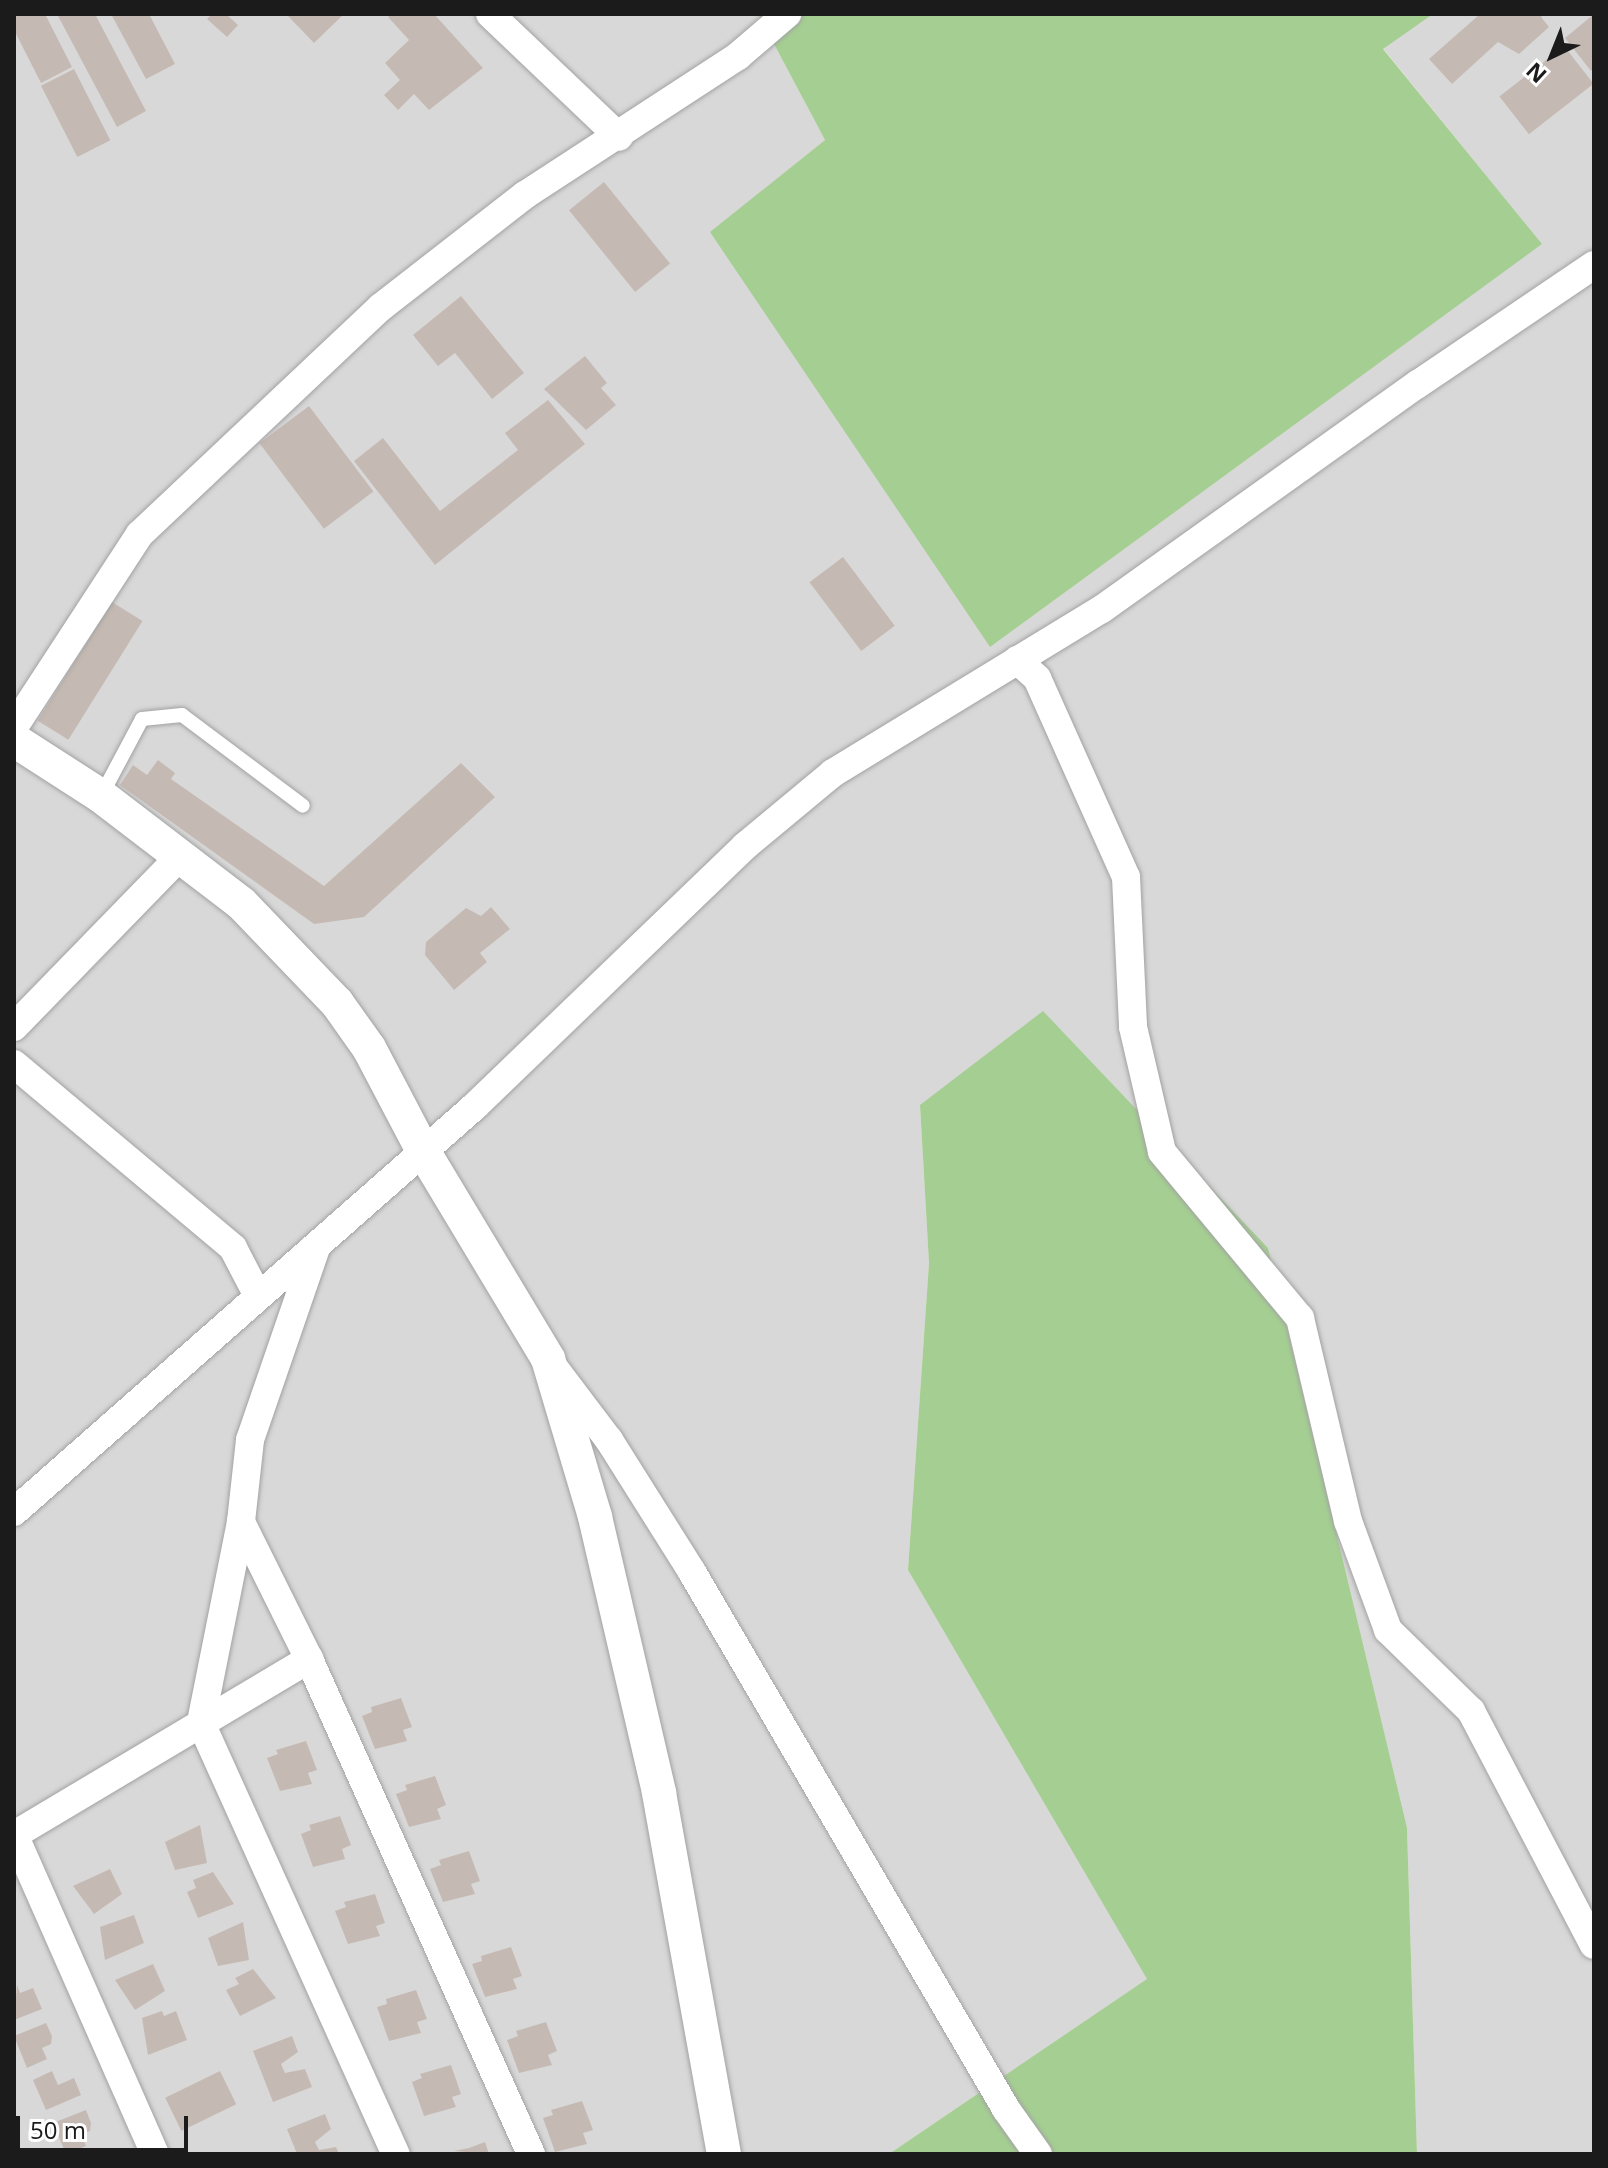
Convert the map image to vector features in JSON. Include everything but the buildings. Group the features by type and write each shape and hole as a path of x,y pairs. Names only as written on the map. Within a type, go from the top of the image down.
{"street":[{"path":"490,14 619,137"},
{"path":"14,727 140,534 381,307 525,195 619,137 738,56 787,14"},
{"path":"14,1512 317,1246 632,959 745,846 822,782 1102,609 1594,265"},
{"path":"1017,660 1037,678 1126,877 1133,1027 1162,1152 1300,1318 1348,1521 1388,1630 1471,1711 1594,1945"},
{"path":"14,740 101,796 241,903 337,1003 369,1048 422,1149 548,1359 609,1440 692,1572 1006,2109 1038,2154"},
{"path":"14,1027 181,855"},
{"path":"14,1064 233,1248 258,1296"},
{"path":"317,1246 250,1440 241,1522 201,1723 396,2154"},
{"path":"548,1359 595,1517 659,1793 724,2154"},
{"path":"241,1522 309,1659 531,2154"},
{"path":"155,2154 14,1835 309,1659"}],"lane":[{"path":"101,796 142,719 182,715 303,806"}],"shaded area":[{"path":"14,14 758,14 825,140 711,232 1542,245 1383,48 1433,14 1594,14 1594,2154 1417,2154 1407,1828 920,1105 929,1263 908,1570 1148,1979 889,2154 14,2154"}],"green space":[{"path":"758,14 1433,14 1383,49 1542,244 990,647 710,232 825,140"},
{"path":"1043,1011 1268,1248 1407,1828 1417,2154 889,2154 1147,1979 908,1570 929,1263 920,1105"}]}
